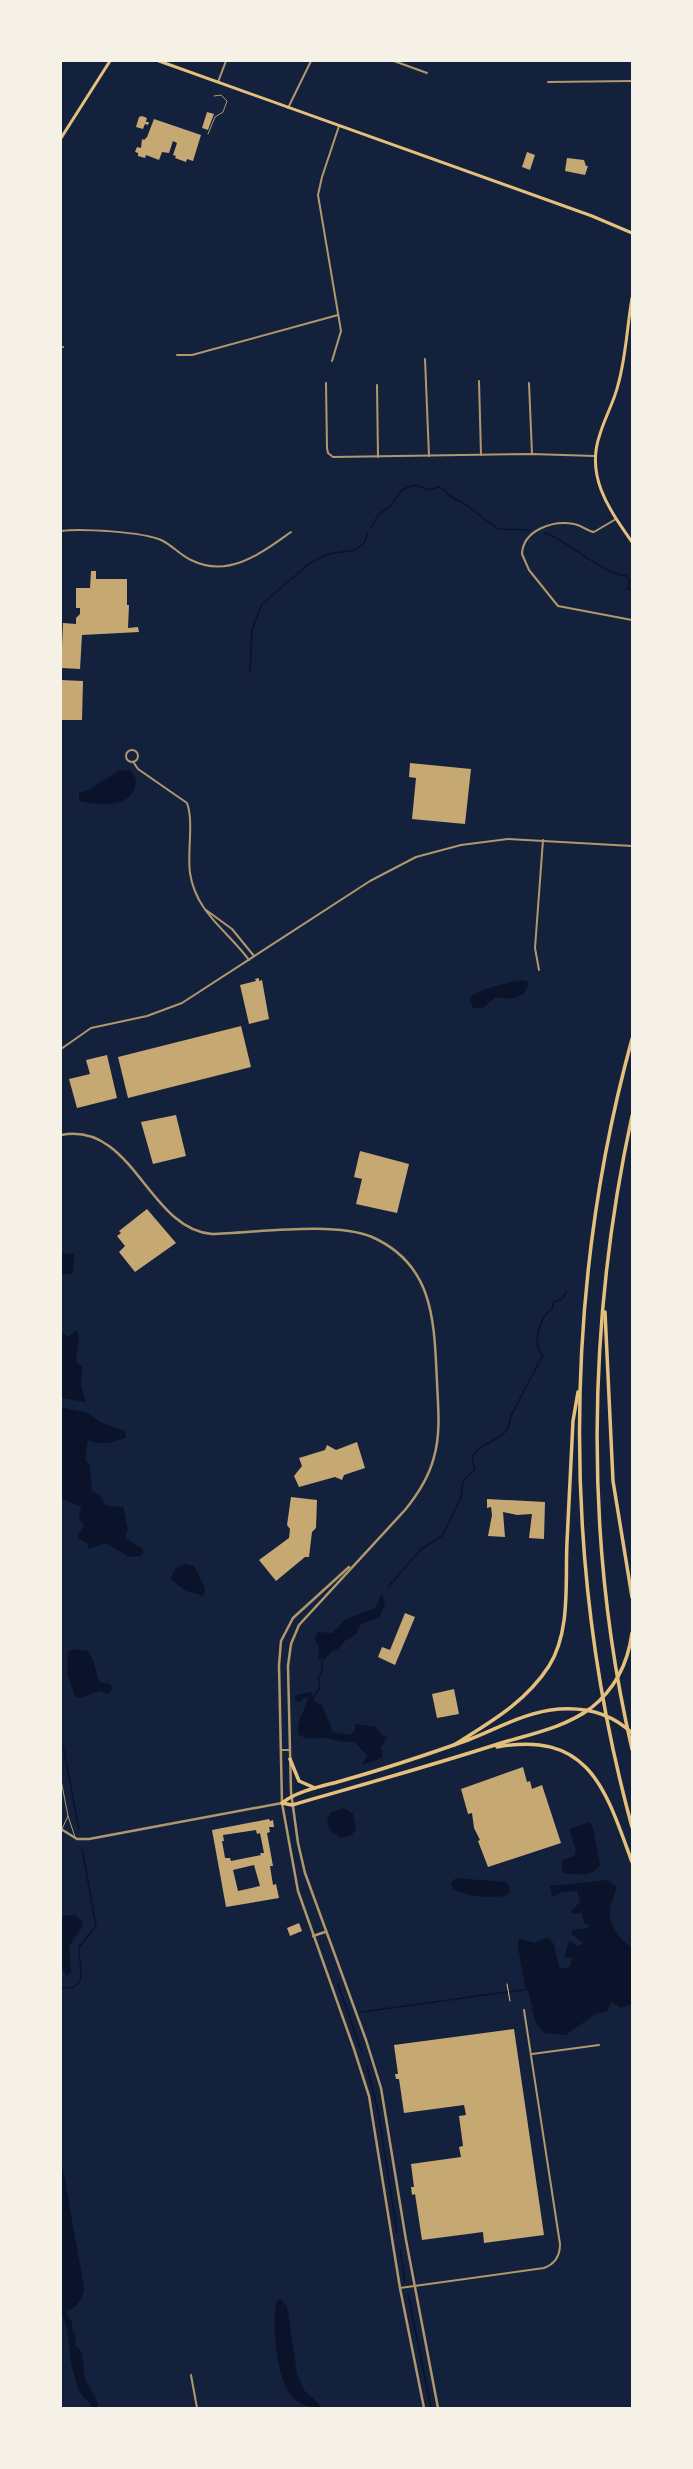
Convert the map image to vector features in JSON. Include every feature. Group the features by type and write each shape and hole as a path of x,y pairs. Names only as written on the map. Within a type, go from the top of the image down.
{"highway":[{"path":"632,1039 611,1127 596,1210 586,1289 580,1379 581,1498 590,1616 606,1716 632,1826"},
{"path":"632,1116 616,1201 604,1303 598,1413 601,1525 611,1630 632,1749"},
{"path":"604,1303 607,1338 612,1468 632,1597"},
{"path":"454,1745 499,1717 523,1697 546,1670 557,1649 564,1616 573,1421 580,1379"},
{"path":"282,1803 292,1805 482,1750 539,1732 574,1718 590,1709 606,1694 623,1667 632,1633"},
{"path":"282,1803 291,1797 320,1787 407,1763 454,1745 506,1722 542,1711 580,1709 607,1716 632,1733"},
{"path":"482,1750 513,1744 536,1744 557,1749 579,1761 594,1775 604,1789 632,1862"},
{"path":"290,1759 295,1775 301,1783 310,1787 320,1787"}],"main road":[{"path":"61,138 110,61"},
{"path":"159,61 592,216 632,233"},
{"path":"632,298 619,382 600,433 595,456 598,485 616,519 632,542"}],"street":[{"path":"218,82 226,61"},
{"path":"288,108 312,61"},
{"path":"394,61 427,73"},
{"path":"548,82 632,81"},
{"path":"332,361 341,334 318,195 322,177 340,126"},
{"path":"177,355 191,355 338,315"},
{"path":"425,359 429,456"},
{"path":"479,381 481,455"},
{"path":"326,383 327,448 330,456 336,458 532,454 595,456"},
{"path":"529,383 532,454"},
{"path":"377,385 378,456"},
{"path":"616,519 594,532 571,523 542,528 527,540 522,549 523,557 528,570 558,606 632,620"},
{"path":"61,531 76,530 151,537 166,542 196,563 223,567 238,565 252,559 291,532"},
{"path":"134,763 138,757 137,753 129,751 126,758 129,762 134,763 138,769 187,803 191,879 209,918 234,941 248,960"},
{"path":"61,1049 91,1028 141,1018 172,1007 370,881 407,861 443,849 482,841 508,839 632,846"},
{"path":"539,970 535,948 543,840"},
{"path":"205,909 232,929 254,956"},
{"path":"61,1136 84,1135 105,1145 140,1177 172,1216 195,1230 212,1234 334,1229 351,1231 372,1237 386,1245 400,1256 415,1272 425,1290 433,1319 438,1415 437,1448 428,1474 415,1497 299,1625 292,1638 288,1662 289,1750 291,1797 301,1862 325,1932 366,2040 380,2084 414,2286 438,2408"},
{"path":"355,1562 293,1618 283,1637 279,1665 282,1803 292,1868 313,1936 354,2049 369,2096 400,2288 424,2408"},
{"path":"280,1750 289,1750"},
{"path":"61,1830 77,1838 89,1839 282,1803"},
{"path":"313,1936 325,1932"},
{"path":"400,2288 544,2268 552,2264 558,2257 560,2244 532,2054 524,2010"},
{"path":"532,2054 599,2045"},
{"path":"191,2375 197,2408"}],"lane":[{"path":"208,134 215,117 223,112 226,100 221,95 214,96"},
{"path":"61,1780 67,1813 72,1831 77,1838"},
{"path":"61,1830 67,1822 67,1813"}],"path":[{"path":"507,1984 510,2001"}],"water":[{"path":"120,770 131,771 136,779 135,789 130,796 115,803 106,804 79,801 79,793 90,789"},
{"path":"524,980 528,982 527,988 521,995 512,998 496,997 483,1008 473,1008 470,998 478,992 494,986"},
{"path":"61,1253 74,1254 73,1273 61,1275"},
{"path":"77,1330 79,1336 76,1362 82,1366 81,1385 86,1402 61,1398 61,1332 69,1337"},
{"path":"61,1407 88,1413 102,1423 125,1431 126,1438 108,1443 96,1443 88,1440 85,1459 90,1466 92,1491 101,1497 106,1506 123,1507 128,1529 125,1538 142,1548 144,1553 140,1556 129,1557 106,1543 88,1549 87,1543 79,1539 78,1535 84,1526 79,1519 81,1507 61,1498"},
{"path":"185,1564 194,1566 205,1588 204,1596 186,1591 170,1579 175,1569"},
{"path":"382,1594 385,1605 379,1618 361,1624 356,1634 345,1641 338,1649 332,1651 324,1660 318,1660 319,1647 314,1639 318,1632 332,1633 346,1619 375,1608"},
{"path":"74,1649 88,1651 94,1662 98,1679 102,1683 110,1684 112,1688 109,1694 100,1691 80,1698 75,1696 67,1674 68,1652"},
{"path":"312,1692 314,1702 322,1705 333,1732 350,1735 355,1731 355,1724 376,1727 382,1736 387,1737 380,1749 383,1753 382,1758 362,1765 367,1755 354,1742 325,1738 309,1739 299,1735 298,1726 308,1698 305,1697 300,1702 295,1701 296,1695"},
{"path":"344,1808 353,1814 356,1828 352,1835 341,1838 330,1830 327,1821 330,1813"},
{"path":"589,1822 593,1828 600,1865 597,1869 588,1874 577,1875 562,1872 562,1860 574,1856 576,1851 569,1829"},
{"path":"456,1878 503,1882 508,1884 510,1891 505,1896 485,1897 470,1895 452,1888 451,1883"},
{"path":"607,1880 616,1886 610,1910 611,1921 620,1937 632,1947 632,2004 621,2008 611,2002 607,2012 597,2013 566,2035 543,2033 535,2021 528,1990 525,1987 518,1947 519,1938 534,1943 548,1937 554,1944 559,1967 563,1969 570,1966 572,1957 564,1958 569,1941 579,1946 583,1943 572,1934 572,1930 588,1928 589,1925 584,1923 582,1913 573,1914 571,1911 580,1902 577,1891 562,1892 552,1897 550,1886"},
{"path":"65,1915 75,1915 83,1922 82,1927 69,1946 71,1973 66,1975 61,1966 61,1918"},
{"path":"61,2157 84,2288 79,2302 67,2311 67,2315 72,2321 72,2330 76,2336 75,2345 82,2352 85,2379 98,2403 97,2408 91,2408 90,2404 81,2394 77,2386 72,2368 68,2336 61,2314"},
{"path":"280,2299 287,2306 297,2374 304,2390 323,2408 309,2406 297,2401 293,2398 285,2386 278,2363 275,2336 276,2303"}],"building":[{"path":"207,112 214,114 208,130 202,128"},
{"path":"142,116 147,118 146,122 149,122 148,125 145,124 143,129 136,127 139,117"},
{"path":"154,119 201,135 193,161 187,159 186,162 175,158 176,156 173,155 177,143 173,141 169,153 162,152 159,160 146,155 145,158 138,156 138,153 135,152 137,147 141,148 142,139 144,140 147,137"},
{"path":"527,152 535,155 530,170 522,167"},
{"path":"567,158 584,160 586,166 588,166 585,175 565,171"},
{"path":"91,571 96,571 96,579 127,579 127,605 129,605 128,628 138,627 139,632 82,635 80,669 61,668 63,623 76,624 76,618 80,614 80,608 76,608 76,588 90,588"},
{"path":"61,680 83,681 82,720 61,720"},
{"path":"410,763 471,769 465,824 412,819 416,778 409,777"},
{"path":"259,978 259,981 262,980 269,1019 249,1024 240,985 256,981 255,979"},
{"path":"241,1026 251,1067 128,1098 118,1057"},
{"path":"107,1055 117,1098 77,1108 69,1079 90,1074 86,1060"},
{"path":"176,1115 186,1156 153,1164 141,1122"},
{"path":"360,1151 409,1164 397,1213 356,1204 362,1179 354,1177"},
{"path":"147,1209 176,1243 135,1272 119,1252 125,1246 117,1236 121,1233 119,1231"},
{"path":"357,1442 365,1468 344,1475 342,1480 335,1477 299,1487 294,1476 302,1466 299,1458 325,1450 327,1445 336,1450"},
{"path":"291,1497 317,1500 316,1528 312,1532 309,1557 305,1557 276,1581 259,1560 289,1538 290,1529 287,1525"},
{"path":"487,1499 545,1502 544,1539 529,1538 532,1514 517,1515 503,1512 505,1537 488,1536 492,1515 491,1507 487,1508"},
{"path":"405,1613 415,1617 395,1665 378,1657 382,1647 390,1650"},
{"path":"454,1689 459,1714 437,1718 432,1694"},
{"path":"523,1767 527,1782 530,1781 532,1789 542,1785 561,1843 488,1867 478,1841 480,1840 474,1828 472,1813 468,1814 461,1789"},
{"path":"269,1819 270,1821 273,1820 274,1827 269,1827 270,1832 267,1833 273,1866 270,1866 273,1885 276,1884 279,1898 226,1907 212,1830","holes":["256,1830 257,1834 260,1833 264,1853 260,1853 261,1855 231,1861 230,1858 225,1858 222,1841 224,1841 223,1835","254,1865 260,1886 238,1891 233,1870"]},
{"path":"299,1923 302,1931 290,1936 287,1928"},
{"path":"514,2029 544,2235 484,2243 483,2232 422,2240 415,2194 412,2195 411,2187 414,2187 411,2164 461,2157 459,2147 463,2146 459,2116 466,2115 464,2105 404,2113 399,2079 396,2079 395,2074 398,2074 394,2045"}],"waterway":[{"path":"371,528 378,515 389,507 403,489 416,485 429,490 438,487 445,490 448,495 465,504 498,529 529,530"},
{"path":"250,673 252,629 262,604 310,563 328,554 355,550 364,543 368,533"},
{"path":"545,533 566,544 596,564 617,574 627,576 630,581 627,588 632,591"},
{"path":"388,1587 420,1550 443,1535 461,1497 463,1481 475,1470 472,1457 480,1448 500,1437 508,1428 511,1416 543,1355 538,1349 537,1342 538,1331 542,1320 552,1309 554,1302 562,1299 567,1291"},
{"path":"313,1698 320,1687 318,1678 322,1671 322,1661"},
{"path":"63,1745 79,1830"},
{"path":"61,1988 71,1988 77,1985 80,1981 81,1968 79,1947 96,1926 82,1848"},
{"path":"338,1984 361,2050"},
{"path":"362,2012 529,1989"},
{"path":"367,2066 379,2116 397,2232"},
{"path":"400,2249 405,2281"},
{"path":"408,2294 431,2408"}]}
